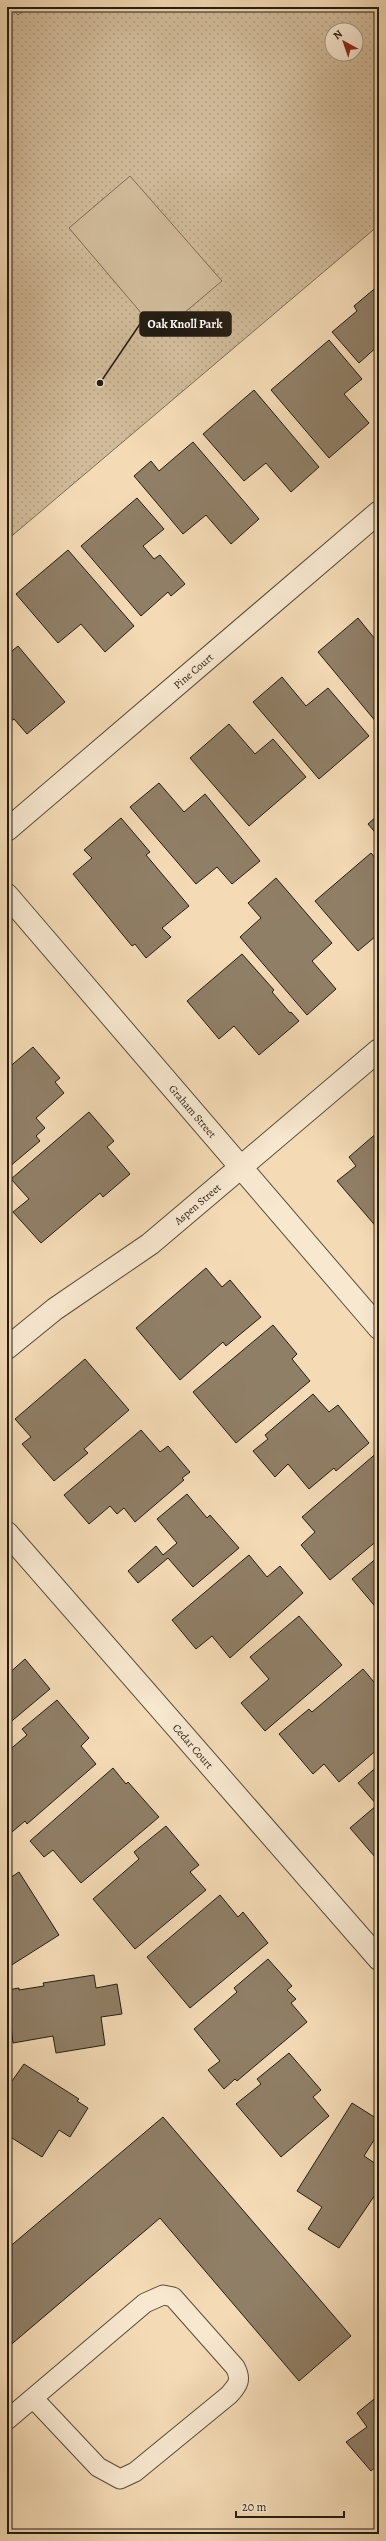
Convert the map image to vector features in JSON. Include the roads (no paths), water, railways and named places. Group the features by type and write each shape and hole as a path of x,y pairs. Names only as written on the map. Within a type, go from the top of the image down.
{"street":[{"name":"Pine Court","path":"7,830 379,512"},
{"name":"Graham Street","path":"7,895 379,1328"},
{"name":"Aspen Street","path":"7,1348 55,1309 150,1244 379,1050"},
{"name":"Cedar Court","path":"7,1532 379,1959"}],"lane":[{"path":"7,2420 145,2303 163,2295 173,2296 235,2367 240,2377 238,2385 229,2396 135,2472 120,2479 98,2467 33,2398"}],"place":[{"name":"Oak Knoll Park","path":"100,383"}]}
